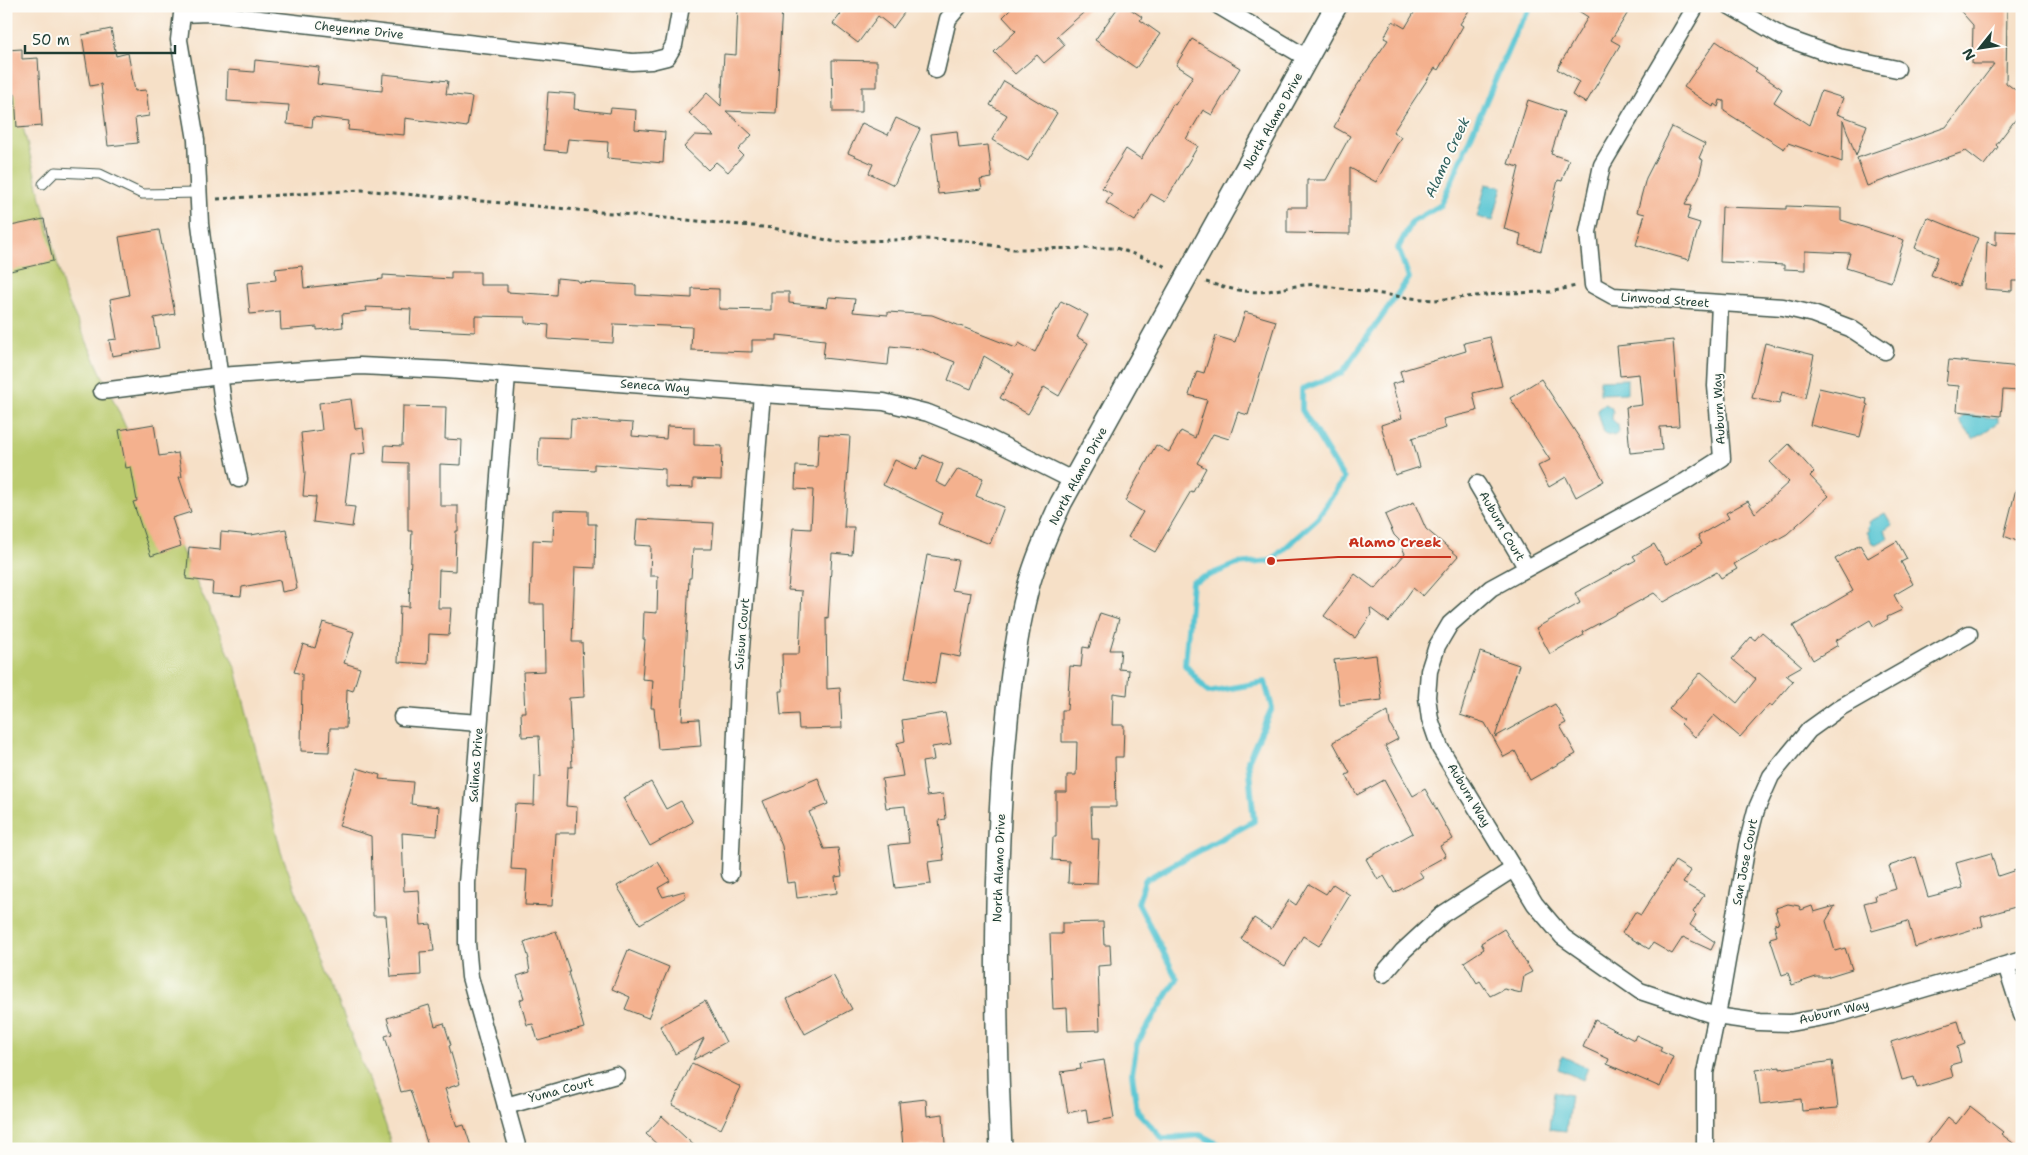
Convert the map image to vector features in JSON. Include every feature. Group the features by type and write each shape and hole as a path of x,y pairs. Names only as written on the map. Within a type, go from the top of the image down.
{"street":[{"name":"Cheyenne Drive","path":"239,479 223,404 200,224 196,140 179,40 182,14 208,13 632,62 652,61 667,57 674,45 681,6"},
{"path":"936,70 948,19 959,6"},
{"path":"1218,6 1307,58"},
{"name":"North Alamo Drive","path":"1001,1149 996,1042 998,839 1007,711 1015,645 1030,582 1044,542 1061,503 1336,6"},
{"path":"1593,285 1588,232 1602,165 1696,6"},
{"path":"1730,6 1783,38 1839,57 1897,68"},
{"name":"Linwood Street","path":"1593,285 1613,296 1783,307 1813,314 1850,328 1885,351"},
{"name":"Auburn Way","path":"1720,304 1716,386 1722,458 1686,481 1526,567 1491,588 1450,624 1437,646 1429,671 1427,696 1430,719 1440,748 1535,904 1563,938 1640,991 1716,1016 1759,1022 1790,1023 1826,1016 2022,960"},
{"name":"Seneca Way","path":"102,391 220,376 360,366 507,374 884,402 928,413 980,434 1074,481"},
{"name":"Salinas Drive","path":"507,374 467,883 467,943 470,977 518,1149"},
{"name":"Suisun Court","path":"730,874 738,684 762,394"},
{"name":"Auburn Court","path":"1478,484 1526,567"},
{"name":"San Jose Court","path":"1705,1149 1705,1073 1747,845 1756,810 1771,776 1809,730 1841,707 1969,634"},
{"path":"402,717 479,723"},
{"path":"1383,974 1403,951 1443,914 1513,869"},
{"path":"2006,965 2022,1015"},
{"name":"Yuma Court","path":"506,1106 616,1075"}],"lane":[{"path":"43,184 55,172 100,174 142,194 199,196"}],"path":[{"path":"199,196 362,190 773,228 836,242 921,239 961,240 1013,249 1116,248 1154,261 1186,277 1230,289 1266,292 1307,284 1435,300 1507,293 1529,293 1593,285"}],"green space":[{"path":"6,48 20,115 65,294 236,669 281,852 386,1126 392,1149 13,1149 6,1138"}],"water":[{"path":"1486,184 1502,187 1493,221 1477,217"},
{"path":"1627,379 1627,393 1600,394 1600,380"},
{"path":"1605,404 1611,407 1613,412 1612,419 1618,425 1619,432 1614,436 1604,433 1598,412 1599,407"},
{"path":"1964,415 1998,418 1998,423 1973,439 1959,420"},
{"path":"1885,513 1892,525 1885,530 1888,538 1877,544 1873,543 1867,532 1870,530 1868,527 1870,525 1869,522"},
{"path":"1562,1056 1588,1068 1583,1080 1558,1069"},
{"path":"1553,1092 1571,1095 1566,1131 1549,1129"}],"building":[{"path":"738,6 782,6 776,113 726,111 752,135 738,150 743,155 728,172 716,162 708,170 684,147 695,135 714,136 689,113 707,93 721,106 724,54 736,55"},
{"path":"847,6 909,6 893,28 878,16 858,43 833,24"},
{"path":"1014,6 1091,6 1057,36 1065,45 1044,63 1037,55 1015,74 994,52 1016,31 1003,17"},
{"path":"1119,6 1126,6 1142,17 1140,20 1160,34 1136,68 1095,40"},
{"path":"1418,6 1472,6 1460,24 1463,26 1438,70 1435,68 1393,132 1401,137 1376,182 1350,168 1350,234 1287,233 1287,207 1307,207 1307,180 1326,180 1350,136 1334,127 1350,96 1388,40 1384,38 1393,21 1405,28"},
{"path":"1571,6 1632,6 1611,40 1620,45 1586,103 1572,95 1579,82 1557,69 1588,17"},
{"path":"1956,6 2007,6 2006,83 2022,95 2022,111 1996,145 1998,147 1984,165 1966,151 1867,186 1857,158 1946,127 1994,64 1972,64 1973,25"},
{"path":"111,29 116,56 128,53 135,91 146,90 149,116 135,118 138,143 108,146 101,84 90,86 82,35"},
{"path":"1192,39 1240,68 1212,115 1203,110 1186,139 1198,146 1165,202 1151,194 1135,221 1106,203 1112,194 1102,188 1126,149 1141,159 1173,104 1175,105 1193,76 1176,65"},
{"path":"1716,41 1782,89 1774,102 1809,125 1821,91 1843,98 1837,114 1867,125 1856,156 1843,120 1842,162 1788,143 1784,149 1724,111 1724,101 1720,100 1718,107 1714,104 1713,107 1684,87"},
{"path":"22,49 22,59 38,58 42,126 17,128 15,94 6,94 6,50"},
{"path":"255,60 319,67 317,84 362,89 382,91 383,74 448,81 446,94 472,97 467,127 405,118 404,135 348,130 349,121 313,117 312,127 287,124 289,105 227,101 228,70 254,72"},
{"path":"832,60 877,61 877,87 862,87 862,112 833,112"},
{"path":"1004,81 1057,113 1028,161 992,140 1007,115 990,105"},
{"path":"548,92 575,94 574,109 610,113 611,108 636,110 635,129 665,132 663,163 607,158 608,142 568,139 566,152 544,150"},
{"path":"1528,100 1564,112 1551,154 1569,160 1562,181 1558,180 1541,251 1519,245 1521,234 1504,229 1519,167 1508,164"},
{"path":"896,118 920,129 894,185 869,173 873,164 848,153 862,123 888,135"},
{"path":"1672,127 1705,144 1699,158 1703,160 1699,177 1685,205 1691,206 1687,219 1700,223 1689,260 1636,245 1645,214 1637,212 1646,178"},
{"path":"957,131 959,148 988,145 992,178 980,180 982,189 938,194 931,134"},
{"path":"1786,206 1841,208 1841,220 1904,240 1891,282 1846,268 1850,253 1805,251 1805,270 1784,269 1784,265 1720,262 1722,207 1786,209"},
{"path":"1927,217 1978,238 1959,286 1931,275 1938,257 1915,248"},
{"path":"44,219 53,261 6,272 6,227"},
{"path":"159,230 175,314 154,318 159,348 112,356 109,340 117,339 110,299 129,295 119,237"},
{"path":"1996,231 2022,232 2022,281 2012,281 2012,291 1985,289 1987,242 1996,245"},
{"path":"302,266 304,288 383,279 383,275 451,279 451,272 480,272 480,285 507,285 507,292 556,295 557,278 578,280 578,282 636,285 636,295 692,298 692,288 719,289 719,309 771,310 771,292 789,292 789,303 827,307 829,297 855,299 853,312 888,315 888,312 932,315 1016,348 1019,343 1035,352 1061,301 1088,315 1077,337 1088,343 1059,396 1044,387 1028,414 1000,398 1014,374 984,356 971,389 948,380 955,362 922,349 890,346 888,365 823,358 825,340 777,335 777,340 752,340 752,352 691,350 692,327 614,324 613,343 548,339 549,325 525,323 525,317 475,316 475,332 410,329 411,309 366,307 367,311 342,314 343,327 317,330 317,327 281,330 280,311 250,314 247,283 276,280 275,269"},
{"path":"1245,312 1276,321 1248,415 1238,412 1229,439 1213,434 1197,463 1206,468 1155,552 1128,537 1143,512 1125,501 1156,445 1169,452 1181,431 1195,438 1207,400 1189,395 1197,371 1204,373 1216,336 1235,342"},
{"path":"1490,337 1502,386 1473,393 1477,411 1443,419 1446,428 1412,438 1420,467 1395,475 1381,425 1402,418 1392,384 1403,381 1400,371 1466,351 1464,343"},
{"path":"1673,340 1679,426 1660,427 1662,450 1630,453 1626,407 1642,405 1639,374 1620,376 1617,346"},
{"path":"1765,343 1814,355 1805,398 1782,392 1779,404 1752,398"},
{"path":"1949,360 2021,367 2019,391 2003,390 2001,416 1957,411 1959,386 1946,385"},
{"path":"1541,379 1582,442 1604,481 1576,497 1566,477 1549,487 1538,466 1550,460 1510,398"},
{"path":"1819,388 1867,399 1866,404 1868,405 1860,437 1810,425"},
{"path":"351,399 355,429 363,428 366,453 351,455 345,506 355,507 352,527 313,522 316,497 303,496 305,473 301,433 322,430 319,403"},
{"path":"403,406 446,407 445,439 462,440 461,465 440,464 440,506 458,506 458,531 456,531 455,571 439,570 438,608 451,608 449,635 429,634 428,664 398,662 400,606 409,607 412,531 408,531 408,463 384,462 385,445 402,446"},
{"path":"571,419 633,423 632,436 666,439 667,426 694,427 694,445 722,446 721,480 693,479 693,488 665,487 665,469 594,464 594,470 538,467 539,437 570,438"},
{"path":"154,424 159,456 178,453 182,477 179,477 191,512 172,518 181,546 151,556 133,502 137,501 131,467 126,468 119,430"},
{"path":"819,434 850,436 844,527 854,527 852,555 832,553 828,618 826,617 827,689 840,688 842,728 799,729 798,714 781,715 779,691 783,691 782,654 799,654 802,591 788,590 793,528 811,529 813,490 795,489 796,466 817,467"},
{"path":"1789,444 1814,472 1810,476 1829,496 1787,534 1734,564 1737,569 1721,578 1717,572 1664,602 1654,593 1583,632 1584,635 1550,654 1536,628 1580,603 1575,593 1636,560 1633,556 1654,544 1666,564 1702,544 1698,536 1729,518 1726,513 1748,501 1755,513 1789,482 1770,462"},
{"path":"923,455 943,464 936,482 946,487 958,469 983,478 976,496 1004,507 990,544 938,524 942,513 883,485 895,460 916,470"},
{"path":"2016,489 2022,489 2022,543 2004,536"},
{"path":"1414,502 1426,529 1458,556 1423,596 1413,588 1389,622 1370,608 1371,615 1355,638 1324,616 1355,574 1375,589 1405,554 1385,515"},
{"path":"554,510 588,511 588,524 596,524 595,568 575,567 572,642 582,642 584,697 569,698 572,767 568,767 566,806 577,807 576,833 556,833 552,906 525,905 527,870 511,869 515,804 534,805 535,776 541,777 539,736 522,737 521,712 525,712 523,672 545,671 544,604 530,604 533,540 553,541"},
{"path":"637,519 714,523 712,549 693,549 691,578 689,578 682,720 699,719 701,746 658,749 654,708 651,708 653,680 642,679 645,639 643,639 644,612 657,613 658,576 650,576 651,546 635,545"},
{"path":"286,529 297,589 282,592 280,580 242,587 241,596 212,594 213,582 186,579 189,547 220,550 221,532 251,535"},
{"path":"1897,541 1907,559 1901,562 1913,584 1894,595 1902,610 1887,617 1888,619 1874,627 1870,620 1835,641 1838,645 1813,660 1793,626 1853,591 1835,559 1860,545 1868,558"},
{"path":"927,555 958,560 952,590 971,593 960,657 940,653 935,684 905,678"},
{"path":"1100,613 1119,619 1110,650 1121,650 1119,669 1129,670 1127,695 1113,693 1112,725 1124,725 1123,757 1115,757 1116,807 1091,807 1092,839 1099,839 1097,884 1068,883 1069,861 1052,860 1053,837 1056,837 1056,792 1067,792 1067,775 1076,775 1077,742 1062,742 1062,710 1067,710 1070,666 1081,667 1083,647 1089,648"},
{"path":"323,622 354,632 344,663 360,668 353,691 347,689 346,728 330,728 329,752 301,751 302,674 294,672 303,644 315,648"},
{"path":"1762,632 1802,666 1786,675 1793,681 1772,706 1769,704 1740,737 1714,715 1695,737 1681,724 1684,721 1669,709 1701,672 1737,703 1756,679 1732,659 1751,637 1755,640"},
{"path":"1480,652 1519,665 1495,737 1555,704 1566,723 1560,726 1576,754 1530,780 1515,751 1504,757 1485,723 1460,715"},
{"path":"1376,655 1382,700 1340,705 1334,660"},
{"path":"1388,711 1390,724 1398,739 1385,746 1413,796 1425,789 1453,839 1440,846 1446,856 1419,871 1423,877 1394,893 1384,876 1378,880 1366,859 1413,833 1384,780 1357,795 1346,775 1350,773 1333,742"},
{"path":"945,713 951,744 932,747 934,760 922,762 927,796 943,794 946,819 939,820 944,860 928,862 931,884 895,888 889,845 909,843 905,806 886,808 882,779 903,776 897,743 905,741 902,720"},
{"path":"357,768 380,775 379,779 413,782 411,804 439,807 437,836 402,833 404,891 419,890 421,925 431,924 434,951 420,952 421,975 391,977 386,916 373,916 371,836 339,826"},
{"path":"818,778 828,804 809,812 824,849 838,848 842,876 835,877 837,893 797,898 795,882 787,883 782,846 763,801"},
{"path":"651,782 666,809 681,801 693,822 650,846 623,798"},
{"path":"1991,853 1998,876 2022,868 2022,905 1981,917 1983,926 1915,947 1908,921 1872,931 1864,903 1876,900 1875,895 1896,889 1889,866 1916,857 1928,897 1963,888 1956,863"},
{"path":"1675,861 1691,871 1683,883 1704,895 1693,912 1696,915 1690,925 1715,942 1711,950 1683,937 1672,954 1653,943 1649,949 1622,933 1635,912 1641,915"},
{"path":"658,862 670,881 658,888 663,897 684,891 686,897 640,924 617,886"},
{"path":"1309,884 1326,894 1333,884 1350,895 1319,946 1303,936 1285,966 1241,939 1254,918 1271,929 1289,900 1296,905"},
{"path":"1788,904 1799,906 1801,910 1812,906 1814,912 1835,906 1826,921 1835,951 1845,948 1852,969 1826,977 1816,977 1792,985 1788,973 1782,975 1770,938 1777,936 1774,924 1779,923 1775,911 1777,911 1776,908"},
{"path":"1103,922 1104,945 1110,945 1111,965 1098,966 1100,1030 1068,1031 1067,1008 1053,1009 1050,934 1062,934 1062,923"},
{"path":"1504,929 1532,972 1524,976 1521,993 1504,989 1490,996 1480,981 1477,983 1464,962 1484,949 1481,943"},
{"path":"556,931 570,972 568,972 584,1028 538,1041 533,1024 527,1025 520,1000 524,998 517,976 530,972 529,959 524,942"},
{"path":"628,950 669,967 648,1018 625,1009 630,997 612,989"},
{"path":"833,975 852,1009 805,1034 787,999"},
{"path":"705,1001 726,1042 693,1060 704,1038 675,1054 660,1026"},
{"path":"429,1005 435,1026 444,1023 451,1045 449,1046 460,1084 445,1089 457,1127 464,1125 472,1149 429,1149 410,1090 401,1092 385,1036 392,1034 387,1018"},
{"path":"1595,1020 1634,1040 1636,1035 1662,1047 1660,1051 1673,1057 1660,1087 1607,1064 1609,1059 1583,1047"},
{"path":"1958,1021 1965,1044 1957,1047 1961,1062 1950,1065 1953,1077 1917,1088 1914,1077 1902,1080 1891,1042"},
{"path":"1104,1060 1114,1118 1088,1123 1086,1109 1068,1113 1061,1072 1081,1069 1080,1064"},
{"path":"1832,1061 1838,1108 1802,1111 1801,1099 1760,1104 1756,1070 1780,1067 1780,1069"},
{"path":"692,1063 741,1087 721,1129 672,1105"},
{"path":"926,1099 927,1116 943,1114 945,1144 903,1147 899,1102"},
{"path":"1970,1106 2021,1149 1923,1149 1948,1117 1956,1124"},
{"path":"662,1116 698,1149 662,1149 646,1134"}],"waterway":[{"name":"Alamo Creek","path":"1227,1149 1200,1135 1163,1139 1137,1111 1132,1073 1137,1043 1177,979 1138,903 1145,880 1254,821 1248,761 1272,708 1265,682 1208,692 1185,665 1192,582 1237,564 1271,561 1316,520 1344,479 1302,410 1302,389 1342,373 1409,278 1398,248 1412,222 1441,205 1518,27 1532,6"}],"place":[{"name":"Alamo Creek","path":"1271,561"}]}
